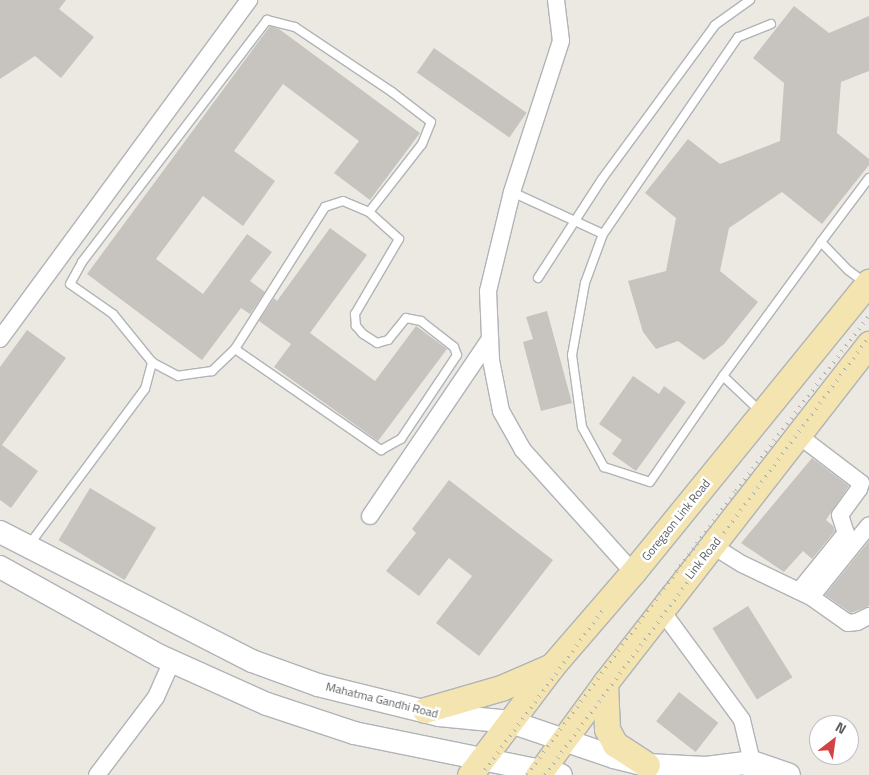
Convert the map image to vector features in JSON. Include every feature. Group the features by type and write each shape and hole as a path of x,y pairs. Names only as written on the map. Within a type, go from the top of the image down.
{"main road":[{"name":"Goregaon Link Road","path":"477,767 552,666 633,572 868,283"},
{"name":"Link Road","path":"547,774 564,738 605,683 869,344"},
{"name":"Mahatma Gandhi Road","path":"0,532 252,661 327,687 388,704 425,710 439,715 511,722 564,738 614,757 648,765 751,768 789,775"},
{"path":"0,566 172,661 267,704 354,733 477,767 547,774"},
{"path":"425,710 501,688 552,666"},
{"path":"267,704 276,670"},
{"path":"605,683 607,729 615,744 648,765"}],"street":[{"path":"0,339 249,0"},
{"path":"556,0 561,41 512,192 488,291 491,360 501,411 523,450 633,572"},
{"path":"370,516 490,339"},
{"path":"798,435 860,483 859,489 840,515 846,534 805,590"},
{"path":"805,590 869,525"},
{"path":"715,542 744,560 805,590 848,623 857,622 869,616"},
{"path":"662,611 742,720 751,768"},
{"path":"96,775 156,697 172,661"}],"lane":[{"path":"538,278 602,179 715,25 750,0"},
{"path":"235,349 382,450 400,439 456,355 454,347 421,321 406,318 388,340 377,343 362,334 356,326 355,314 399,239 369,212 344,201 325,207 235,349 212,371 178,376 152,362 113,314 70,284 82,262 267,20 294,27 392,92 431,122 422,144 369,212"},
{"path":"771,24 738,36 603,234 585,283 572,355 582,427 604,466 650,482 723,376 869,178"},
{"path":"512,192 603,234"},
{"path":"821,242 848,270 868,283"},
{"path":"28,547 145,389 152,362"},
{"path":"723,376 763,414"}],"building":[{"path":"0,0 66,0 59,9 94,37 61,78 35,56 0,79"},
{"path":"794,6 829,33 869,16 869,71 841,82 837,133 869,159 869,165 822,224 782,192 729,228 720,271 758,302 724,344 704,360 678,341 656,349 643,332 628,281 666,271 676,218 645,193 688,139 720,164 780,141 784,83 753,58"},
{"path":"270,26 279,29 420,133 370,200 334,173 359,141 283,84 234,151 275,181 243,226 203,196 156,259 203,294 247,234 272,252 250,281 265,292 250,314 241,308 202,360 87,274"},
{"path":"434,48 527,113 509,137 417,73"},
{"path":"330,228 367,255 310,333 375,381 416,326 447,349 378,441 274,367 291,344 259,321 274,298 277,301"},
{"path":"547,311 572,403 541,411 523,342 533,339 526,317"},
{"path":"27,330 66,358 2,445 38,471 11,508 0,500 0,367"},
{"path":"633,376 659,394 664,386 686,402 636,471 612,454 622,440 599,424"},
{"path":"812,458 849,486 826,520 833,526 835,531 812,559 803,551 784,572 741,543"},
{"path":"449,480 553,560 479,656 436,623 472,576 449,558 419,596 386,571 416,533 412,529"},
{"path":"90,488 156,528 125,580 59,540"},
{"path":"869,541 869,606 851,613 825,595"},
{"path":"748,606 793,677 757,699 712,628"},
{"path":"679,692 718,723 696,752 656,721"}],"railway":[{"path":"527,775 736,491 869,316"},
{"path":"545,775 869,337"},
{"path":"485,770 605,607"}]}
